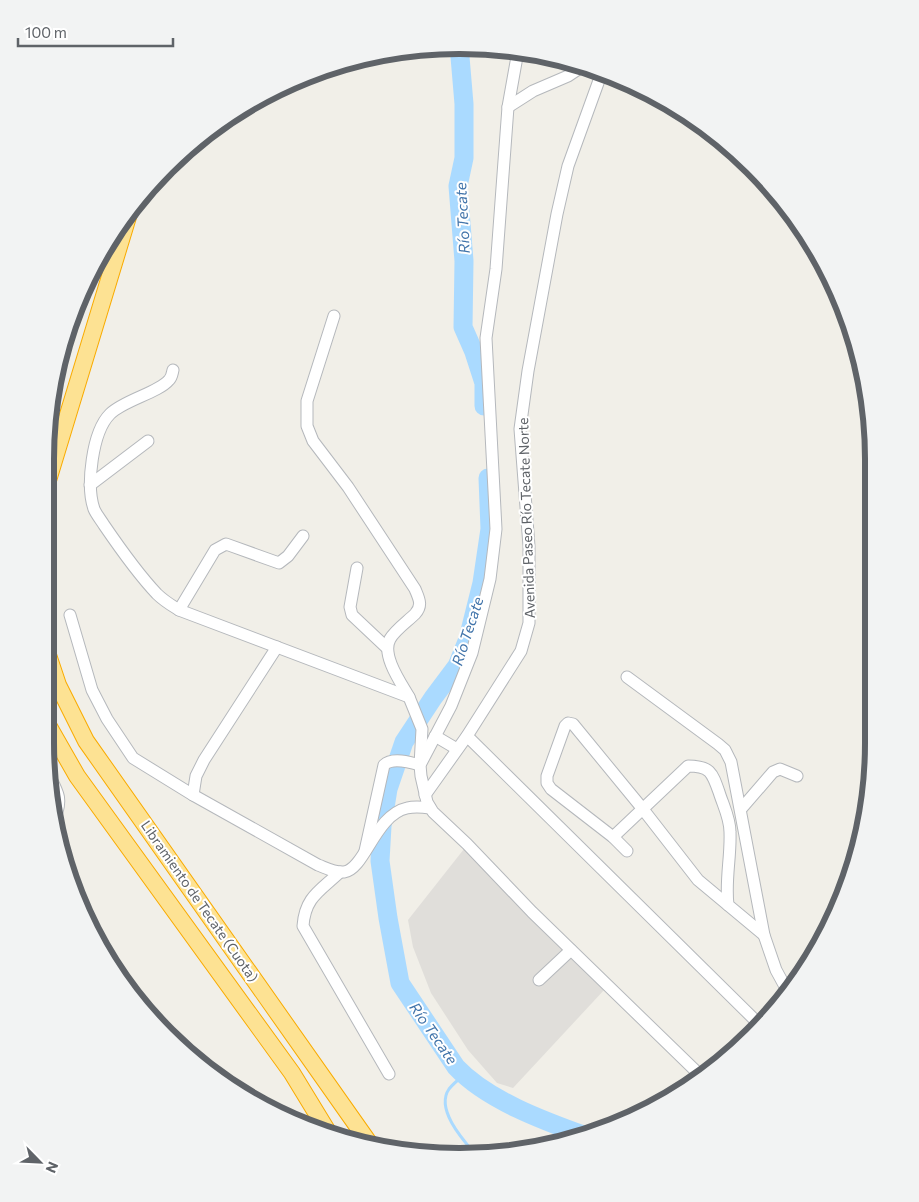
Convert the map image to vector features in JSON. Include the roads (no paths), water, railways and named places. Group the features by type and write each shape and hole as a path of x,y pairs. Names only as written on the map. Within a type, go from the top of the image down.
{"highway":[{"path":"54,461 123,232"},
{"name":"Libramiento de Tecate (Cuota)","path":"54,673 86,741 365,1136"},
{"name":"Libramiento de Tecate (Cuota)","path":"54,735 88,791 292,1073 324,1125"}],"street":[{"path":"422,761 451,706 472,653 490,579 496,529 486,338 496,269 508,107 517,58"},
{"path":"508,107 533,91 576,71"},
{"name":"Avenida Paseo Río Tecate Norte","path":"426,795 467,736 521,651 529,623 529,546 520,429 557,214 568,166 600,79"},
{"path":"334,316 307,401 307,426 313,441 348,487 415,589 420,603 419,610 390,639 387,648 389,658 422,729 422,761 426,795 430,808 571,950 696,1072"},
{"path":"173,370 171,379 163,386 131,401 110,414 93,453 90,485 94,510 112,538 168,604 411,702"},
{"path":"90,485 148,441"},
{"path":"179,610 215,550 226,544 279,563 288,556 303,536"},
{"path":"357,568 350,607 352,615 387,648"},
{"path":"70,615 92,690 107,719 133,758 318,865 346,872 356,866 382,826 399,811 413,807 430,808"},
{"path":"194,795 196,776 204,760 277,647"},
{"path":"627,677 725,750 731,762 764,935 776,970 784,985"},
{"path":"627,851 613,837 551,789 546,783 565,726 568,724 573,724 698,880 764,935"},
{"path":"435,736 457,749"},
{"path":"467,736 755,1020"},
{"path":"365,851 382,769 385,763 391,761 422,761 445,766"},
{"path":"613,837 688,766 701,766 712,773 730,822 730,845 726,882 728,905"},
{"path":"740,809 773,772 780,769 797,776"},
{"path":"57,789 60,796 58,803"},
{"path":"340,872 309,902 304,914 303,926 389,1074"},
{"path":"539,980 571,950"}],"waterway":[{"name":"Río Tecate","path":"460,54 464,104 464,158 458,186 464,261 463,327 474,352 484,383 484,406"},
{"name":"Río Tecate","path":"488,478 490,529 482,583 468,639 457,666 404,742 388,789 382,826 380,861 400,983 456,1067 483,1090 517,1108 574,1132"},
{"path":"464,1075 449,1089 445,1106 452,1124 470,1148"}]}
